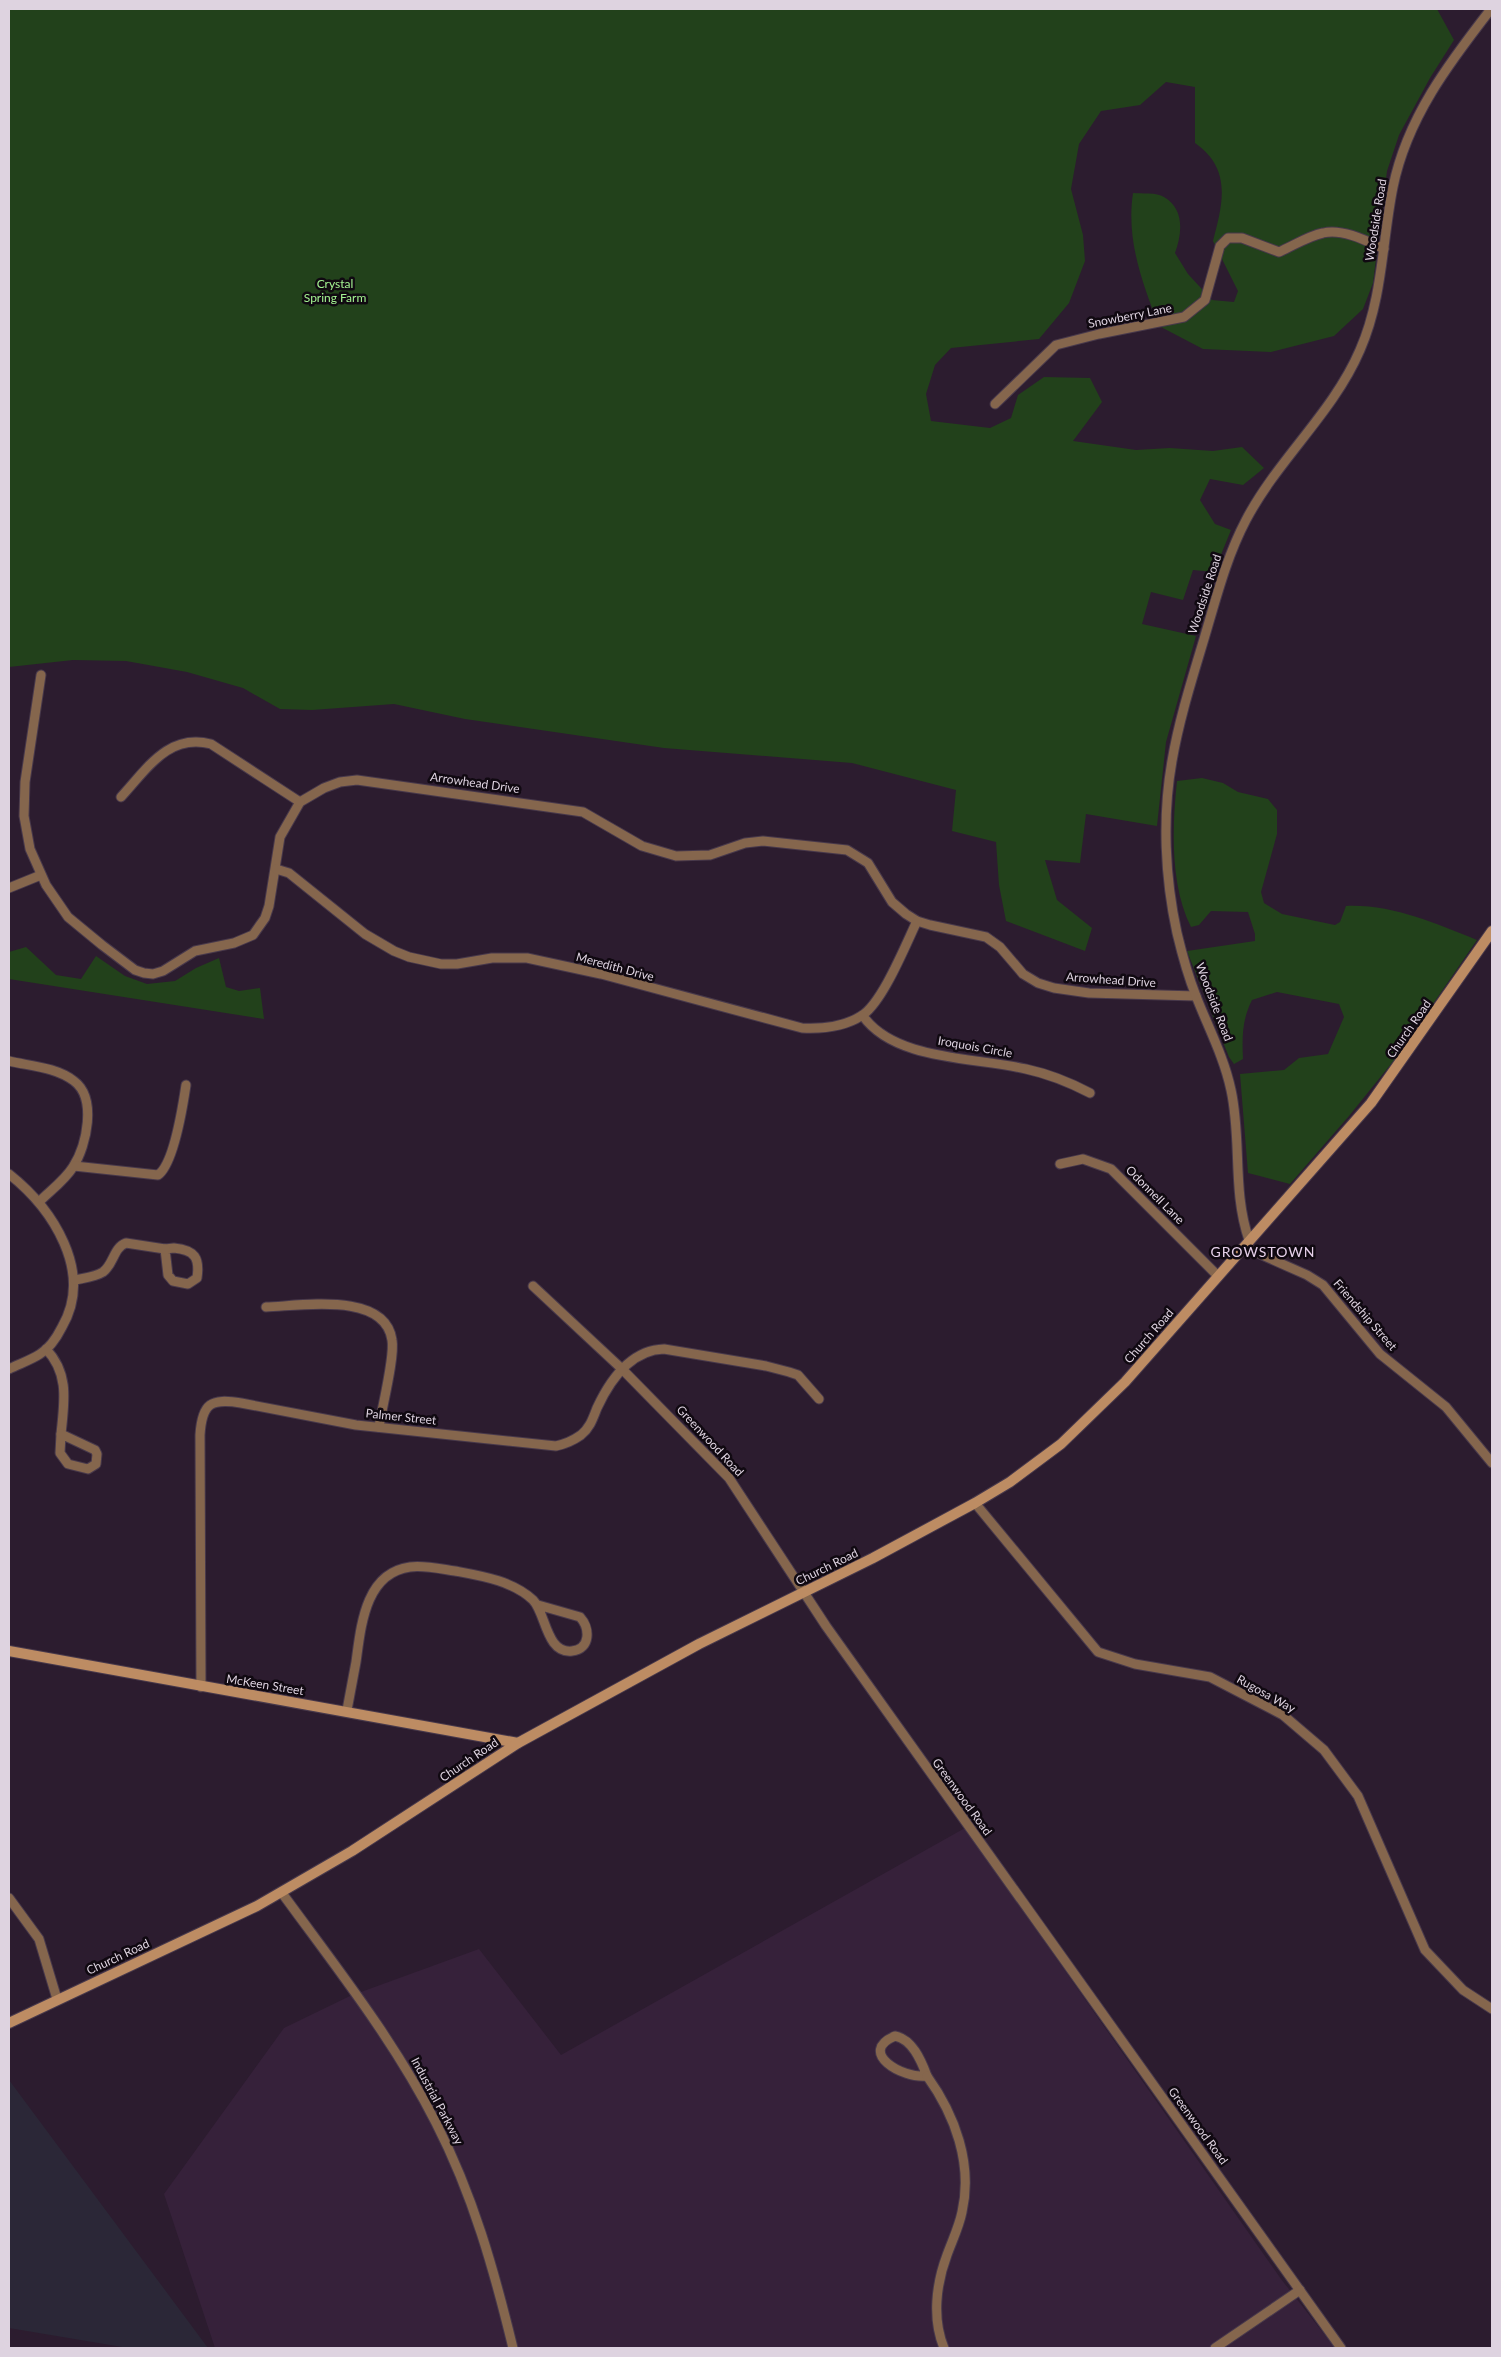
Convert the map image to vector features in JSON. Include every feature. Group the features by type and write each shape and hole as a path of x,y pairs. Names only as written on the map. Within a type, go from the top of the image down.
{"street":[{"name":"Woodside Road","path":"1246,1244 1239,1201 1231,1090 1220,1051 1196,996 1177,931 1170,888 1167,810 1175,742 1219,587 1236,542 1257,501 1336,392 1359,353 1374,310 1398,165 1415,122 1448,65 1492,9"},
{"name":"Snowberry Lane","path":"995,404 1056,345 1184,317 1205,300 1220,246 1228,238 1242,238 1279,252 1323,233 1333,232 1364,240 1384,248"},
{"path":"41,675 25,782 24,804 27,840 41,874 56,902 74,924 135,970 153,974 162,972 195,951 234,943 253,935 268,912 280,837 300,802 218,748 211,744 195,741 169,748 121,797"},
{"name":"Arrowhead Drive","path":"300,802 316,792 340,782 374,781 583,812 642,846 676,856 710,855 763,840 847,850 868,863 898,909 917,921 986,937 1000,947 1023,974 1054,988 1123,995 1196,996"},
{"name":"Meredith Drive","path":"276,869 289,873 379,943 394,951 424,961 458,964 492,958 528,958 601,974 802,1028 818,1029 834,1026 863,1016"},
{"path":"9,888 41,874"},
{"path":"863,1016 887,982 917,921"},
{"name":"Church Road","path":"9,2023 282,1893 352,1851 518,1743 699,1644 924,1532 975,1503 1045,1457 1094,1414 1371,1103 1492,931"},
{"name":"Iroquois Circle","path":"863,1016 877,1032 900,1045 1033,1070 1057,1077 1090,1093"},
{"path":"9,1061 62,1074 76,1083 86,1099 87,1122 74,1166 39,1202"},
{"path":"74,1166 158,1175 166,1166 178,1129 186,1085"},
{"name":"Odonnell Lane","path":"1060,1164 1083,1159 1111,1169 1218,1276"},
{"path":"9,1174 39,1202 63,1240 75,1280 70,1311 60,1332 46,1349 32,1359 9,1368"},
{"path":"75,1280 101,1273 109,1265 118,1249 126,1243 165,1249 174,1248 190,1252 196,1258 199,1268 197,1278 188,1284 174,1281 168,1275 165,1249"},
{"name":"Friendship Street","path":"1246,1244 1323,1285 1380,1354 1446,1407 1492,1463"},
{"name":"Greenwood Road","path":"533,1286 622,1369 730,1478 803,1592 947,1797 1342,2348"},
{"path":"266,1307 356,1306 372,1312 385,1324 393,1341 379,1427"},
{"path":"46,1349 55,1358 64,1378 61,1434 60,1453 68,1464 88,1469 96,1464 97,1454 95,1450 61,1434"},
{"name":"Palmer Street","path":"201,1688 200,1435 203,1412 212,1403 223,1400 316,1418 379,1427 556,1446 581,1435 588,1427 608,1388 622,1369 633,1359 648,1351 673,1350 766,1366 798,1375 820,1399"},
{"name":"Rugosa Way","path":"975,1503 1057,1605 1098,1652 1135,1664 1210,1677 1283,1715 1324,1750 1358,1796 1425,1950 1462,1990 1492,2009"},
{"path":"347,1710 364,1611 374,1590 391,1575 410,1567 419,1567 470,1574 503,1582 525,1594 538,1605 580,1617 588,1631 587,1641 580,1648 572,1652 564,1651 557,1647 552,1640 538,1605"},
{"name":"McKeen Street","path":"9,1651 201,1688 347,1710 518,1743"},
{"name":"Industrial Parkway","path":"282,1893 379,2027 418,2089 436,2122 479,2222 493,2266 513,2348"},
{"path":"9,1898 40,1939 57,1999"},
{"path":"927,2076 918,2077 894,2070 887,2065 882,2058 881,2049 886,2040 895,2036 903,2038 909,2043 923,2065 927,2076 949,2114 962,2151 966,2171 966,2192 962,2214 939,2278 938,2323 944,2348"},
{"path":"1214,2348 1300,2290"}],"shaded area":[{"path":"965,1828 1281,2279 1335,2348 215,2348 164,2194 284,2028 350,1996 479,1949 561,2055"},
{"path":"9,2080 208,2348 128,2348 9,2328"}],"green space":[{"name":"Crystal Spring Farm","path":"9,9 1437,9 1454,40 1430,78 1399,135 1387,171 1373,283 1363,309 1334,336 1271,352 1203,349 1159,326 1137,261 1131,210 1133,193 1161,195 1176,208 1179,215 1180,230 1175,253 1188,274 1212,300 1234,302 1238,291 1213,241 1220,213 1222,188 1220,175 1215,164 1207,153 1195,143 1195,87 1166,82 1140,105 1101,111 1079,144 1071,189 1083,235 1085,261 1069,303 1039,339 951,348 935,365 926,394 931,421 990,428 1011,418 1018,395 1044,377 1090,378 1102,402 1073,441 1136,450 1170,448 1213,451 1242,447 1264,468 1243,485 1210,479 1200,500 1215,524 1231,530 1214,572 1193,570 1183,600 1151,592 1142,624 1196,636 1166,742 1157,826 1086,814 1080,863 1045,860 1057,900 1092,928 1085,951 1006,921 999,885 996,842 952,831 956,790 852,763 664,748 465,719 394,704 312,710 280,709 243,688 187,672 126,661 73,660 9,667"},
{"path":"1202,778 1223,783 1238,792 1268,799 1277,810 1277,834 1261,892 1264,903 1282,914 1335,925 1340,922 1346,906 1380,908 1413,916 1477,940 1395,1059 1290,1184 1248,1173 1240,1074 1284,1070 1299,1058 1328,1054 1344,1017 1339,1004 1277,992 1252,1000 1243,1029 1243,1059 1234,1064 1229,1057 1187,951 1255,941 1255,934 1248,912 1211,911 1199,925 1191,927 1184,911 1179,893 1174,856 1174,817 1177,781"},
{"path":"26,947 56,975 81,979 96,956 125,976 147,984 175,981 196,968 219,958 226,987 239,991 260,988 264,1019 9,979 9,952"}],"district":[{"name":"GROWSTOWN","path":"1263,1252"}]}
